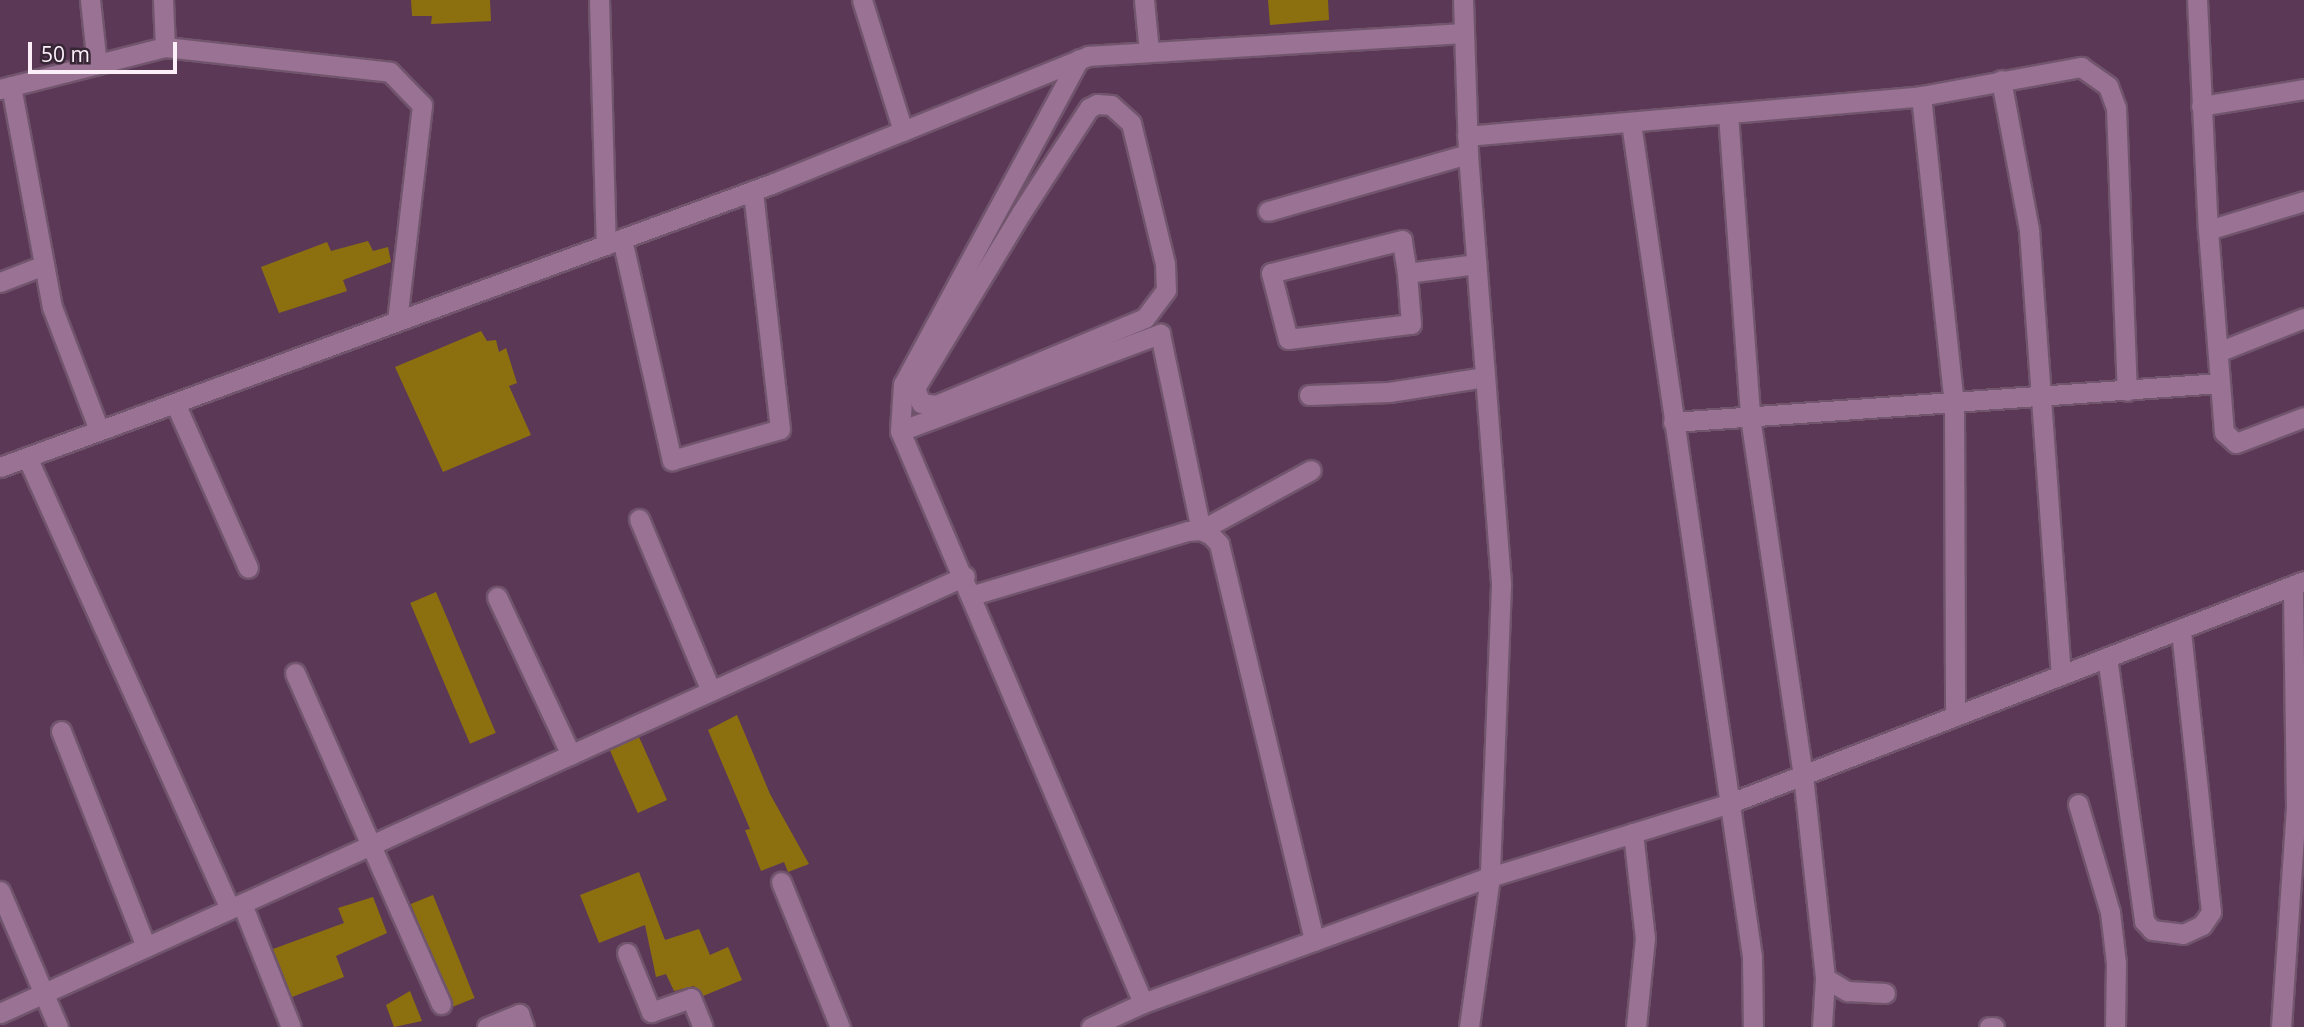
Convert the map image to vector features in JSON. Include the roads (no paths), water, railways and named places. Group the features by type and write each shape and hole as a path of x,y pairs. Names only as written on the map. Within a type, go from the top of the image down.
{"street":[{"path":"90,0 97,65"},
{"path":"163,0 165,47"},
{"path":"599,0 614,242 672,460 780,429 753,191"},
{"path":"862,0 903,131"},
{"path":"1144,0 1149,52"},
{"path":"1463,0 1462,33 1468,145 1501,586 1490,877 1469,1027"},
{"path":"2197,0 2208,230 2224,432 2229,440 2250,439 2304,417"},
{"path":"0,467 753,191 1079,59 1149,52 1462,33"},
{"path":"99,430 52,307 6,87 165,47 390,72 414,92 422,105 397,321"},
{"path":"1079,59 903,384 900,431 969,585 1143,1003"},
{"path":"1268,211 1468,145 1631,123 1921,96 2081,67 2108,86 2116,108 2127,391"},
{"path":"2001,80 2029,230 2061,675"},
{"path":"2201,106 2304,89"},
{"path":"1921,96 1954,404 1955,716"},
{"path":"1111,105 1131,123 1165,264 1166,290 1145,318 936,405 922,403 915,388 999,251 1089,108 1111,105"},
{"path":"1728,114 1750,417 1803,775 1825,978 1822,1027"},
{"path":"1631,123 1752,957 1753,1027"},
{"path":"2208,230 2304,201"},
{"path":"982,238 999,251"},
{"path":"1402,240 1406,272 1411,324 1288,339 1271,273 1402,240"},
{"path":"1406,272 1476,264"},
{"path":"0,282 44,265"},
{"path":"2218,352 2304,318"},
{"path":"900,431 1160,334 1201,530 1219,544 1314,941"},
{"path":"1309,395 1389,392 1485,377"},
{"path":"1673,422 2041,398 2220,383"},
{"path":"175,403 248,568"},
{"path":"27,457 291,1027"},
{"path":"0,1013 711,691 969,585 1201,530 1311,470"},
{"path":"639,519 711,691"},
{"path":"1091,1027 1143,1003 1490,877 1728,804 2298,584 2296,808 2281,1027"},
{"path":"497,597 571,755"},
{"path":"2106,657 2144,921 2152,930 2183,934 2202,925 2211,912 2181,629"},
{"path":"295,673 441,1004"},
{"path":"61,732 146,947"},
{"path":"2078,804 2109,912 2116,963 2115,1027"},
{"path":"1633,833 1645,939 1636,1027"},
{"path":"781,882 841,1027"},
{"path":"0,891 58,1027"},
{"path":"627,953 651,1012 691,998 703,1027"},
{"path":"1825,978 1847,991 1885,992"},
{"path":"487,1027 519,1014 524,1027"}]}
